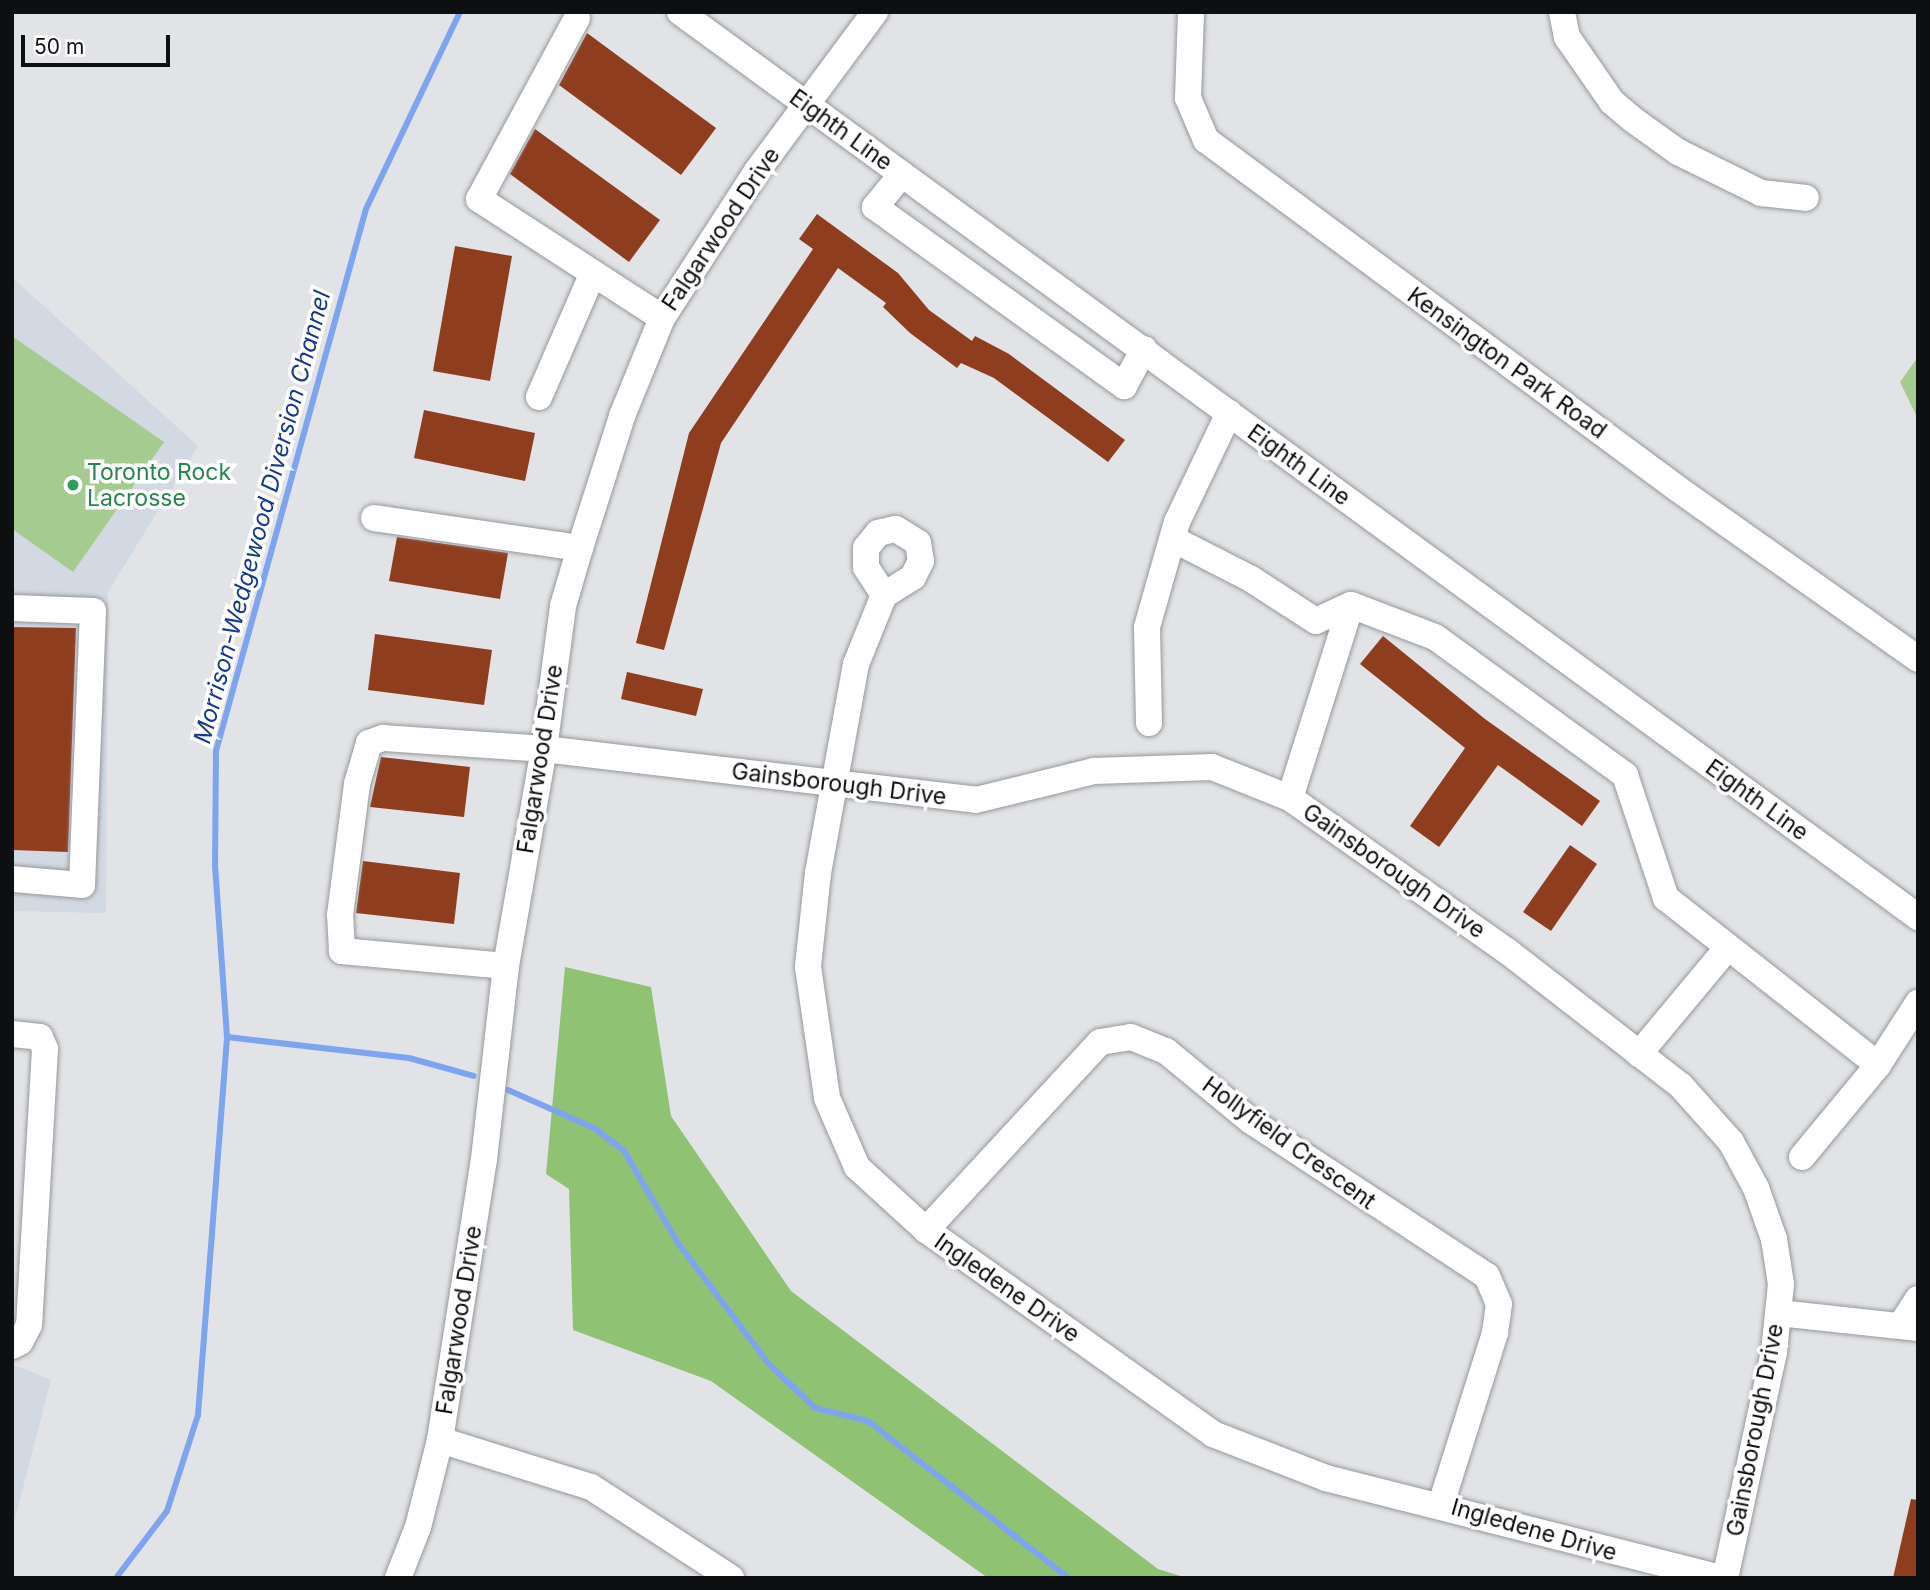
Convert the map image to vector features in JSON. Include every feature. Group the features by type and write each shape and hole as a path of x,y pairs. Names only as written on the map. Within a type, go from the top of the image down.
{"street":[{"name":"Eighth Line","path":"680,12 1918,918"},
{"name":"Falgarwood Drive","path":"398,1578 418,1527 440,1440 484,1159 506,966 544,749 563,606 580,548 622,416 662,318 757,171 874,12"},
{"name":"Kensington Park Road","path":"1191,12 1188,97 1206,140 1678,489 1918,659"},
{"path":"1562,12 1567,37 1612,102 1632,119 1678,152 1760,193 1806,198"},
{"path":"577,18 479,200 662,318"},
{"path":"902,174 875,207 1124,386 1144,349"},
{"path":"539,397 593,274"},
{"path":"1149,723 1147,627 1173,539 1228,413"},
{"path":"374,518 580,548"},
{"path":"1173,539 1251,579 1316,621 1351,606 1435,638 1625,775 1666,898 1878,1065"},
{"name":"Ingledene Drive","path":"884,595 856,664 818,873 808,967 827,1098 857,1167 926,1230 1213,1434 1326,1478 1441,1504 1558,1538 1724,1578"},
{"path":"1290,798 1351,606"},
{"path":"12,608 93,611 82,885 12,879"},
{"name":"Gainsborough Drive","path":"506,966 342,951 340,915 357,784 369,743 383,738 544,749 976,800 1094,771 1212,767 1290,798 1507,951 1681,1087 1731,1142 1756,1188 1774,1239 1781,1284 1774,1352 1724,1578"},
{"path":"1639,1054 1728,947"},
{"path":"1802,1157 1878,1065 1918,1003"},
{"path":"12,1034 40,1037 45,1049 29,1325 20,1342 12,1346"},
{"name":"Hollyfield Crescent","path":"926,1230 1100,1042 1131,1037 1166,1051 1251,1121 1487,1276 1499,1304 1495,1333 1441,1504"},
{"path":"1779,1313 1910,1326 1918,1299"},
{"path":"440,1440 591,1487 723,1575"}],"shaded area":[{"path":"12,277 198,446 108,592 106,913 12,911"},
{"path":"12,1364 51,1380 12,1530"}],"green space":[{"name":"Toronto Rock Lacrosse","path":"12,336 164,442 73,572 12,529"},
{"path":"1918,357 1918,419 1900,382"},
{"path":"565,967 651,987 671,1116 791,1291 1158,1569 1187,1578 988,1578 711,1381 573,1330 569,1189 546,1174"}],"building":[{"path":"587,33 716,128 681,175 559,85"},
{"path":"535,129 660,220 629,262 510,174"},
{"path":"817,214 898,273 929,310 972,341 975,336 1009,354 1125,440 1108,462 994,378 961,363 957,368 910,333 883,307 886,303 838,268 721,443 664,650 636,643 689,433 813,249 799,239"},
{"path":"455,246 512,256 490,381 433,371"},
{"path":"424,410 535,433 525,481 414,458"},
{"path":"397,537 508,553 500,599 389,581"},
{"path":"12,627 76,628 68,852 12,850"},
{"path":"375,634 492,650 484,705 368,690"},
{"path":"1383,636 1485,719 1600,801 1582,826 1498,765 1439,847 1410,826 1465,748 1360,664"},
{"path":"627,672 703,689 696,716 621,699"},
{"path":"381,757 470,767 464,817 370,807"},
{"path":"1570,845 1597,864 1551,931 1523,912"},
{"path":"363,861 460,873 454,924 356,913"},
{"path":"1911,1499 1918,1500 1918,1578 1893,1578"}],"waterway":[{"name":"Morrison-Wedgewood Diversion Channel","path":"116,1578 167,1511 198,1415 227,1037 215,867 216,751 366,209 460,12"},
{"path":"227,1037 409,1058 474,1076"},
{"path":"508,1090 594,1128 624,1151 678,1243 769,1364 815,1408 868,1421 1068,1578"}],"place":[{"name":"Toronto Rock Lacrosse","path":"73,485"}]}
